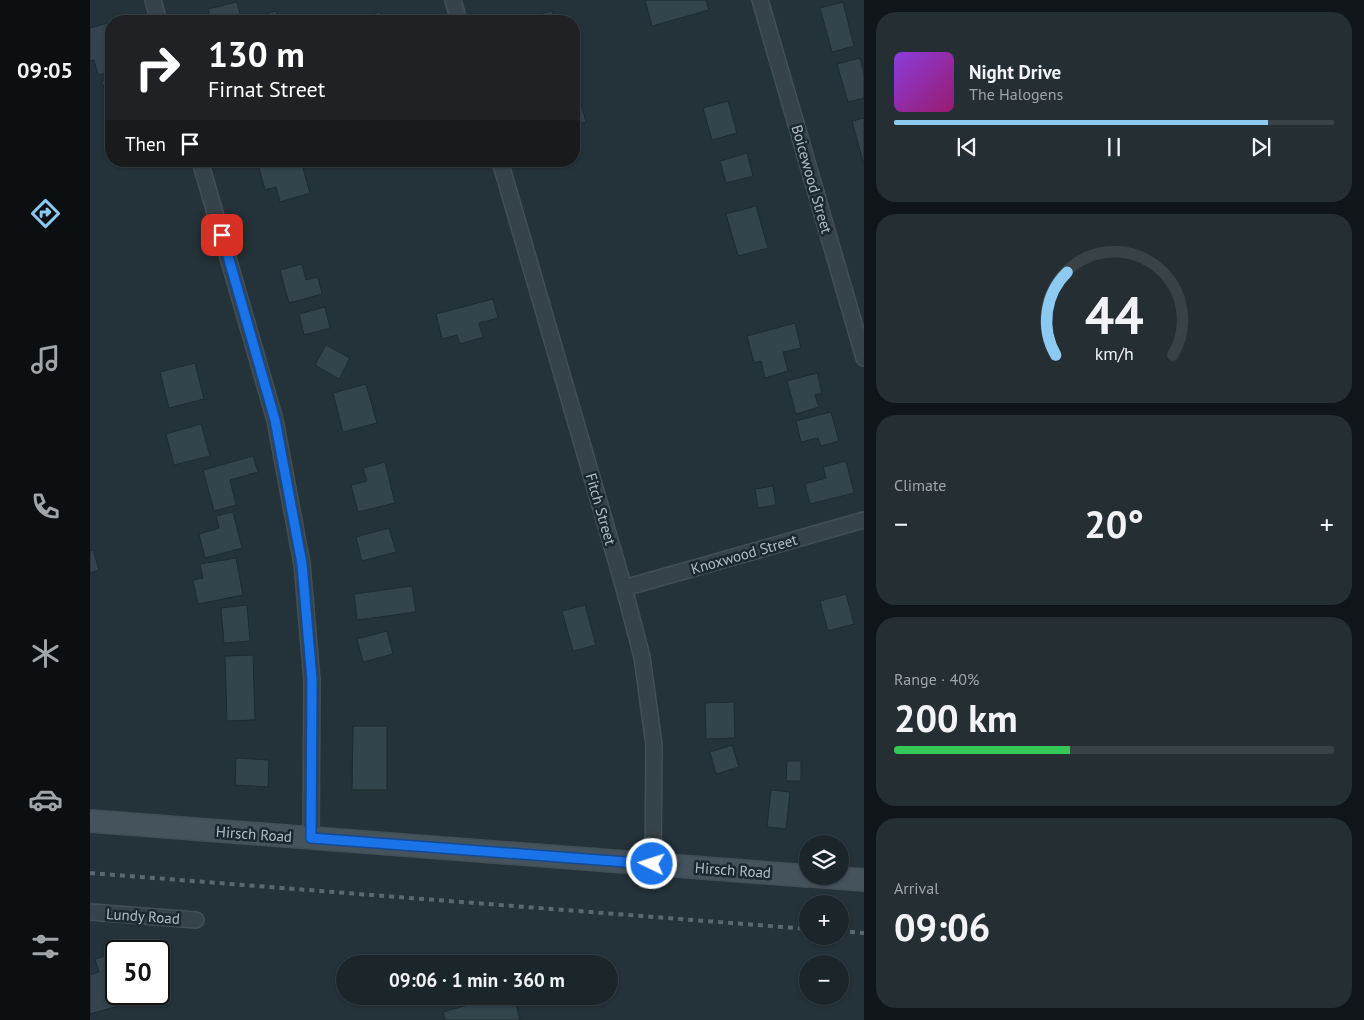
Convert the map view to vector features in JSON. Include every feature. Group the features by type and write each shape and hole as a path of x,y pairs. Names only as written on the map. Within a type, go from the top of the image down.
{"main road":[{"name":"Hirsch Road","path":"90,821 799,875"},
{"path":"849,879 864,880"}],"street":[{"path":"153,0 157,15"},
{"path":"453,0 457,15"},
{"name":"Boicewood Street","path":"760,0 864,358"},
{"path":"202,167 275,420 302,564 312,680 311,838"},
{"name":"Fitch Street","path":"502,167 624,588 642,657 654,745 652,864"},
{"name":"Knoxwood Street","path":"624,588 864,520"},
{"name":"Lundy Road","path":"90,912 196,920"}],"building":[{"path":"645,0 706,0 709,10 652,26"},
{"path":"237,2 240,15 210,15 208,9"},
{"path":"843,2 854,46 832,52 820,8"},
{"path":"276,11 277,15 262,15"},
{"path":"552,11 553,15 537,15"},
{"path":"380,12 381,15 369,15"},
{"path":"105,24 105,73 98,75 94,60 90,61 90,28"},
{"path":"860,58 864,74 864,98 848,102 837,64"},
{"path":"105,80 105,92 102,81"},
{"path":"580,100 586,122 580,124"},
{"path":"728,101 737,133 712,140 703,108"},
{"path":"864,118 864,165 852,121"},
{"path":"747,153 753,176 726,183 720,161"},
{"path":"303,167 310,193 280,202 276,187 265,190 259,168"},
{"path":"756,206 768,248 738,256 726,214"},
{"path":"302,264 306,280 318,277 322,294 289,303 280,270"},
{"path":"493,299 498,318 479,323 483,337 460,344 457,335 442,339 436,314"},
{"path":"325,307 330,328 304,335 299,314"},
{"path":"795,323 801,348 783,352 788,371 765,378 761,361 754,363 747,336"},
{"path":"326,345 350,358 339,379 315,365"},
{"path":"195,363 204,399 169,408 160,372"},
{"path":"817,373 822,393 815,395 819,407 796,414 787,381"},
{"path":"366,384 377,423 343,432 333,393"},
{"path":"831,412 839,441 821,446 818,438 801,442 796,421"},
{"path":"201,424 210,456 174,465 166,434"},
{"path":"253,456 258,472 230,480 236,505 214,511 203,470"},
{"path":"846,461 854,493 810,504 805,484 826,478 823,467"},
{"path":"385,462 395,503 358,512 351,485 367,481 363,468"},
{"path":"773,486 776,505 758,508 755,489"},
{"path":"233,512 242,548 205,558 199,534 219,528 216,516"},
{"path":"389,528 396,552 362,561 356,537"},
{"path":"93,550 99,570 90,573 90,551"},
{"path":"236,558 243,595 198,604 193,580 203,578 200,564"},
{"path":"412,586 416,612 357,620 354,594"},
{"path":"846,594 854,624 828,631 820,601"},
{"path":"247,605 250,641 224,643 221,608"},
{"path":"585,605 596,645 573,651 562,611"},
{"path":"387,631 393,654 363,662 357,639"},
{"path":"253,655 255,720 227,721 225,656"},
{"path":"734,702 735,738 706,739 705,703"},
{"path":"353,726 387,726 387,790 352,790"},
{"path":"732,745 739,767 716,774 710,752"},
{"path":"236,758 269,760 268,787 235,785"},
{"path":"787,761 801,761 801,781 786,781"},
{"path":"771,790 790,792 786,829 767,827"},
{"path":"105,956 105,1005 122,1005 90,1014 90,975 99,972 95,959"},
{"path":"468,1005 516,1005 520,1020 445,1020 443,1012"}],"railway":[{"path":"90,873 799,928"},
{"path":"849,932 864,933"}],"route":[{"path":"222,235 275,420 302,564 312,680 311,838 652,864"}]}
